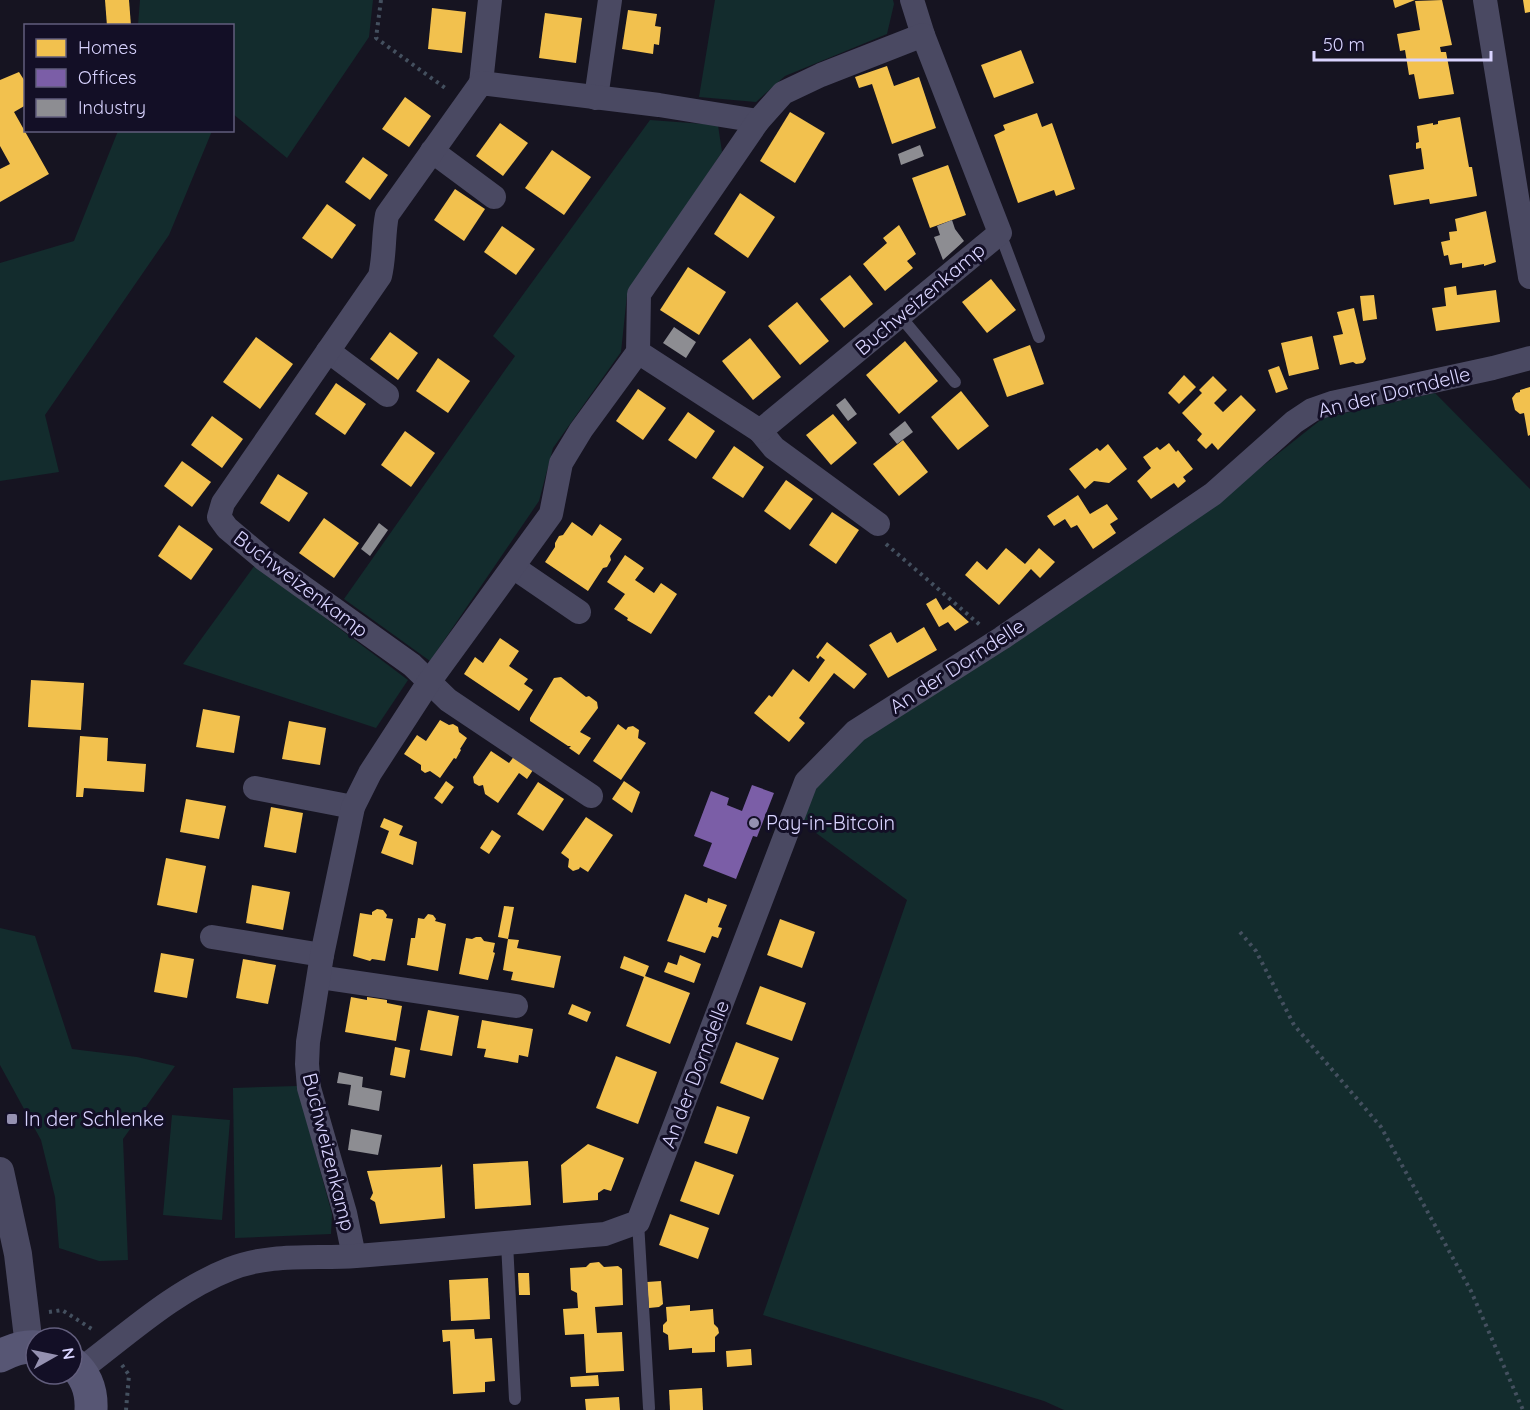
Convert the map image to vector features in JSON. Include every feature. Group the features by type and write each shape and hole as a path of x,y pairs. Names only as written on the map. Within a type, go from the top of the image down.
{"main road":[{"path":"84,1379 89,1387 91,1410"}],"street":[{"path":"490,0 481,83 659,105 758,121"},
{"path":"596,98 610,0"},
{"name":"Buchweizenkamp","path":"759,430 1000,233 923,35 912,0"},
{"path":"1485,0 1530,277"},
{"path":"878,524 774,448 759,430 638,352 639,294 758,121 783,93 821,75 923,35"},
{"name":"Buchweizenkamp","path":"481,83 387,215 384,231 385,255 380,276 223,503 219,517 226,528 265,560 412,665 448,700 591,796"},
{"path":"432,151 494,197"},
{"path":"328,351 387,395"},
{"name":"Buchweizenkamp","path":"354,1256 345,1213 309,1088 307,1064 308,1042 321,966 353,807 370,773 429,682 551,514 561,463 581,430 638,352"},
{"name":"An der Dorndelle","path":"638,1222 806,782 856,731 998,641 1213,495 1294,422 1312,410 1332,403 1530,358"},
{"path":"513,567 579,612"},
{"path":"255,788 353,807"},
{"path":"212,937 321,966 516,1006"},
{"path":"0,1171 18,1254 22,1350"},
{"path":"84,1361 196,1284 232,1268 261,1260 354,1256 605,1234 638,1222"}],"lane":[{"path":"1000,233 1039,337"},
{"path":"900,316 955,382"},
{"name":"An der Dorndelle","path":"638,1222 649,1408"},
{"path":"507,1243 515,1398"}],"path":[{"path":"381,0 376,38 466,102"},
{"path":"878,524 882,540 998,641"},
{"path":"1240,932 1256,951 1294,1025 1381,1127 1471,1291 1523,1410"}],"green space":[{"path":"140,0 373,0 369,37 287,158 234,115 234,24 138,24"},
{"path":"715,0 893,0 894,4 887,34 785,76 756,102 699,97"},
{"path":"650,120 718,125 722,152 627,295 621,352 553,448 539,501 430,661 344,599 515,356 493,336"},
{"path":"118,132 212,132 169,235 45,415 59,472 0,481 0,263 74,241"},
{"path":"1435,393 1530,489 1530,1410 1064,1410 1044,1401 763,1315 907,900 793,816 856,731 1203,513 1323,418"},
{"path":"255,565 408,680 376,728 183,664"},
{"path":"0,928 35,936 72,1049 137,1057 175,1066 123,1139 128,1260 99,1261 59,1248 55,1197 41,1140 0,1065"},
{"path":"297,1086 332,1214 331,1234 235,1238 233,1088"},
{"path":"172,1115 230,1120 222,1220 163,1215"}],"building: Homes":[{"path":"105,0 129,0 131,24 107,24"},
{"path":"1393,0 1415,0 1395,8"},
{"path":"1442,0 1452,45 1440,47 1441,52 1446,52 1454,94 1419,99 1414,74 1409,75 1405,50 1400,51 1397,34 1420,30 1415,1"},
{"path":"1523,0 1530,0 1530,12 1525,13"},
{"path":"432,8 466,12 462,53 428,49"},
{"path":"628,10 657,14 655,26 661,27 659,45 654,44 653,54 622,49"},
{"path":"545,13 582,18 576,63 539,58"},
{"path":"1021,50 1034,83 994,98 981,65"},
{"path":"887,66 894,86 919,77 936,128 892,144 872,84 859,88 855,77"},
{"path":"19,72 24,80 24,106 14,112 49,174 0,202 0,169 10,164 0,146 0,80"},
{"path":"405,97 431,116 409,147 382,129"},
{"path":"790,112 825,133 795,183 760,161"},
{"path":"1037,113 1042,127 1052,123 1075,189 1056,196 1054,190 1018,203 994,135 1005,130 1003,125"},
{"path":"1460,117 1477,196 1430,204 1429,199 1394,205 1389,175 1424,169 1421,148 1416,149 1416,143 1419,142 1417,126 1438,124 1438,121"},
{"path":"500,123 528,143 503,176 476,156"},
{"path":"552,150 591,177 564,215 525,188"},
{"path":"363,157 388,175 370,200 345,182"},
{"path":"948,165 966,215 930,228 912,178"},
{"path":"455,189 485,209 464,241 434,220"},
{"path":"740,193 775,217 748,258 714,234"},
{"path":"327,204 356,225 332,259 302,238"},
{"path":"1486,211 1496,262 1484,266 1484,264 1462,268 1462,263 1450,265 1448,255 1444,256 1441,242 1450,240 1449,232 1457,231 1455,219"},
{"path":"899,225 916,254 907,261 913,268 885,291 863,264 887,243 883,238"},
{"path":"502,226 535,249 516,275 484,252"},
{"path":"688,267 726,292 699,335 660,310"},
{"path":"850,275 873,304 844,328 820,299"},
{"path":"991,279 1016,310 987,333 962,302"},
{"path":"1456,286 1457,295 1496,290 1500,322 1436,331 1432,308 1446,306 1444,288"},
{"path":"1374,295 1377,319 1363,321 1360,296"},
{"path":"797,302 829,341 800,365 768,326"},
{"path":"1354,308 1366,359 1363,363 1353,362 1340,365 1333,336 1343,334 1337,312"},
{"path":"390,332 418,353 398,380 370,359"},
{"path":"1312,336 1319,369 1289,376 1281,343"},
{"path":"256,337 293,364 260,409 223,382"},
{"path":"750,338 781,377 753,400 722,361"},
{"path":"905,341 938,381 899,414 866,375"},
{"path":"1030,345 1044,384 1007,397 993,359"},
{"path":"438,358 470,381 448,413 416,391"},
{"path":"1279,366 1288,389 1276,393 1268,370"},
{"path":"1184,375 1196,387 1179,404 1168,393"},
{"path":"1213,376 1227,390 1214,403 1223,412 1241,395 1256,410 1218,450 1212,443 1206,449 1197,440 1202,434 1182,413 1202,393 1199,390"},
{"path":"336,383 366,404 345,435 315,414"},
{"path":"1530,387 1530,435 1528,436 1524,413 1520,414 1515,410 1512,398 1520,390"},
{"path":"638,389 666,408 643,440 616,421"},
{"path":"961,391 989,426 958,450 931,417"},
{"path":"688,412 715,431 696,459 668,440"},
{"path":"833,414 857,443 831,465 806,435"},
{"path":"212,416 243,439 222,468 191,445"},
{"path":"405,431 435,453 411,487 381,465"},
{"path":"903,440 928,472 899,496 873,464"},
{"path":"1169,443 1176,452 1178,450 1193,469 1183,477 1186,481 1178,488 1174,483 1151,499 1137,481 1151,468 1143,457 1157,447 1160,450"},
{"path":"1108,444 1127,469 1109,483 1094,481 1085,489 1069,469 1097,448 1100,451"},
{"path":"734,446 764,467 743,498 712,478"},
{"path":"182,461 211,482 192,507 164,486"},
{"path":"278,474 308,493 289,522 260,503"},
{"path":"786,480 813,499 790,530 764,511"},
{"path":"1078,495 1090,514 1107,504 1118,519 1110,524 1116,533 1093,549 1077,525 1071,528 1065,519 1054,526 1047,516"},
{"path":"832,512 859,530 836,564 809,545"},
{"path":"324,518 359,543 334,578 299,553"},
{"path":"572,522 592,536 600,524 622,539 610,556 611,560 607,567 603,568 588,591 545,562 559,536 563,535"},
{"path":"179,525 213,549 191,580 158,556"},
{"path":"1006,548 1025,564 1039,548 1055,562 1040,578 1031,569 999,605 965,575 977,561 987,570"},
{"path":"625,555 644,568 635,580 654,593 661,583 677,594 651,634 627,620 628,618 614,609 625,594 607,582"},
{"path":"936,598 943,610 950,605 969,622 955,631 948,622 939,627 926,604"},
{"path":"924,627 937,650 888,678 869,645 891,632 897,643"},
{"path":"500,638 519,651 509,666 528,679 524,684 533,690 519,711 464,674 475,657 483,663"},
{"path":"827,642 867,674 854,689 834,673 799,718 805,723 789,742 754,713 769,695 772,697 793,669 809,682 825,660 820,656 818,659 816,657"},
{"path":"561,677 586,697 589,696 597,702 598,708 580,732 591,738 579,755 569,748 571,746 530,721 554,678"},
{"path":"31,680 84,683 81,730 28,727"},
{"path":"203,709 240,716 234,753 196,747"},
{"path":"440,720 458,727 459,732 467,738 456,759 454,758 440,778 430,771 425,773 421,770 421,765 404,754 417,735 426,741"},
{"path":"289,721 326,728 320,765 282,759"},
{"path":"618,724 626,730 633,726 639,730 638,738 646,743 621,780 593,761"},
{"path":"80,736 108,738 107,761 146,764 144,792 84,788 83,797 76,797"},
{"path":"491,751 509,763 518,751 537,764 527,779 519,773 498,803 485,794 483,785 479,786 474,783 473,777"},
{"path":"446,781 454,787 442,804 434,798"},
{"path":"624,781 640,792 632,813 612,799"},
{"path":"538,782 564,799 543,831 517,814"},
{"path":"186,799 226,806 219,839 180,832"},
{"path":"271,807 303,813 296,853 264,847"},
{"path":"586,817 613,835 588,872 580,867 573,871 568,867 569,859 561,853"},
{"path":"384,818 403,826 399,835 417,842 413,865 381,853 389,831 380,827"},
{"path":"492,830 501,836 489,854 480,848"},
{"path":"166,858 206,866 197,913 157,905"},
{"path":"252,885 290,892 283,930 246,923"},
{"path":"685,894 707,903 708,898 727,905 718,927 722,928 718,938 712,936 705,953 667,941"},
{"path":"504,906 514,907 508,939 498,937"},
{"path":"377,909 383,910 387,915 386,918 393,919 385,961 372,959 370,961 353,956 360,913 372,915 372,912"},
{"path":"428,914 433,915 435,921 446,924 438,971 407,965 411,938 415,938 418,918 424,919"},
{"path":"780,919 815,932 802,968 767,955"},
{"path":"476,937 495,943 493,952 495,953 488,980 459,974 466,938"},
{"path":"508,939 519,940 517,948 561,956 554,988 511,980 513,972 503,970"},
{"path":"161,953 194,959 187,998 154,992"},
{"path":"680,955 701,964 694,983 664,972 668,962 677,965"},
{"path":"624,956 649,966 645,976 690,993 670,1044 626,1026 644,977 620,968"},
{"path":"243,959 276,965 268,1004 236,998"},
{"path":"760,986 806,1003 792,1041 746,1024"},
{"path":"351,997 387,1000 387,1003 402,1006 396,1041 345,1032"},
{"path":"572,1004 591,1012 587,1022 568,1014"},
{"path":"428,1010 459,1016 452,1056 420,1050"},
{"path":"482,1020 533,1029 528,1057 519,1055 518,1063 484,1057 486,1049 477,1048"},
{"path":"736,1042 779,1058 763,1100 720,1083"},
{"path":"395,1047 410,1050 405,1078 390,1075"},
{"path":"616,1056 657,1072 638,1124 596,1108"},
{"path":"717,1106 750,1117 737,1154 704,1143"},
{"path":"588,1144 624,1158 611,1191 604,1189 598,1193 598,1200 563,1203 561,1165"},
{"path":"528,1161 531,1205 475,1209 473,1164"},
{"path":"695,1161 734,1175 719,1215 680,1201"},
{"path":"442,1164 445,1218 380,1224 375,1202 370,1199 373,1193 367,1171 440,1167"},
{"path":"670,1214 709,1228 698,1259 659,1245"},
{"path":"599,1262 604,1267 618,1266 622,1269 623,1305 595,1307 597,1333 622,1332 624,1371 586,1373 584,1334 565,1335 563,1309 578,1308 577,1293 571,1290 570,1268 586,1267 590,1263"},
{"path":"518,1273 529,1273 530,1295 519,1295"},
{"path":"488,1278 490,1319 451,1321 449,1280"},
{"path":"661,1281 663,1304 649,1308 647,1282"},
{"path":"690,1305 690,1311 713,1309 714,1324 719,1333 715,1337 715,1352 692,1353 692,1348 669,1350 668,1335 663,1332 663,1325 667,1321 666,1307"},
{"path":"474,1329 475,1339 492,1338 495,1381 485,1382 485,1392 453,1394 450,1341 443,1342 442,1330"},
{"path":"751,1349 752,1365 727,1367 726,1351"},
{"path":"598,1375 599,1386 571,1387 570,1377"},
{"path":"702,1388 703,1410 670,1410 669,1390"},
{"path":"619,1397 620,1410 586,1410 585,1399"}],"building: Offices":[{"path":"752,785 774,793 757,837 753,836 736,879 703,866 712,843 694,836 711,791 729,798 727,805 742,811"}],"building: Industry":[{"path":"920,145 924,156 901,165 898,154"},
{"path":"952,220 955,229 964,241 943,260 934,237 940,235 937,226"},
{"path":"674,327 696,342 686,358 663,343"},
{"path":"845,398 857,414 848,421 836,405"},
{"path":"905,421 913,432 897,444 889,434"},
{"path":"379,523 388,530 370,556 361,549"},
{"path":"339,1072 363,1077 362,1087 382,1091 379,1111 348,1105 351,1085 337,1083"},
{"path":"351,1129 382,1135 378,1155 348,1150"}],"place":[{"name":"Pay-in-Bitcoin","path":"754,823"},
{"name":"In der Schlenke","path":"12,1119"}]}
